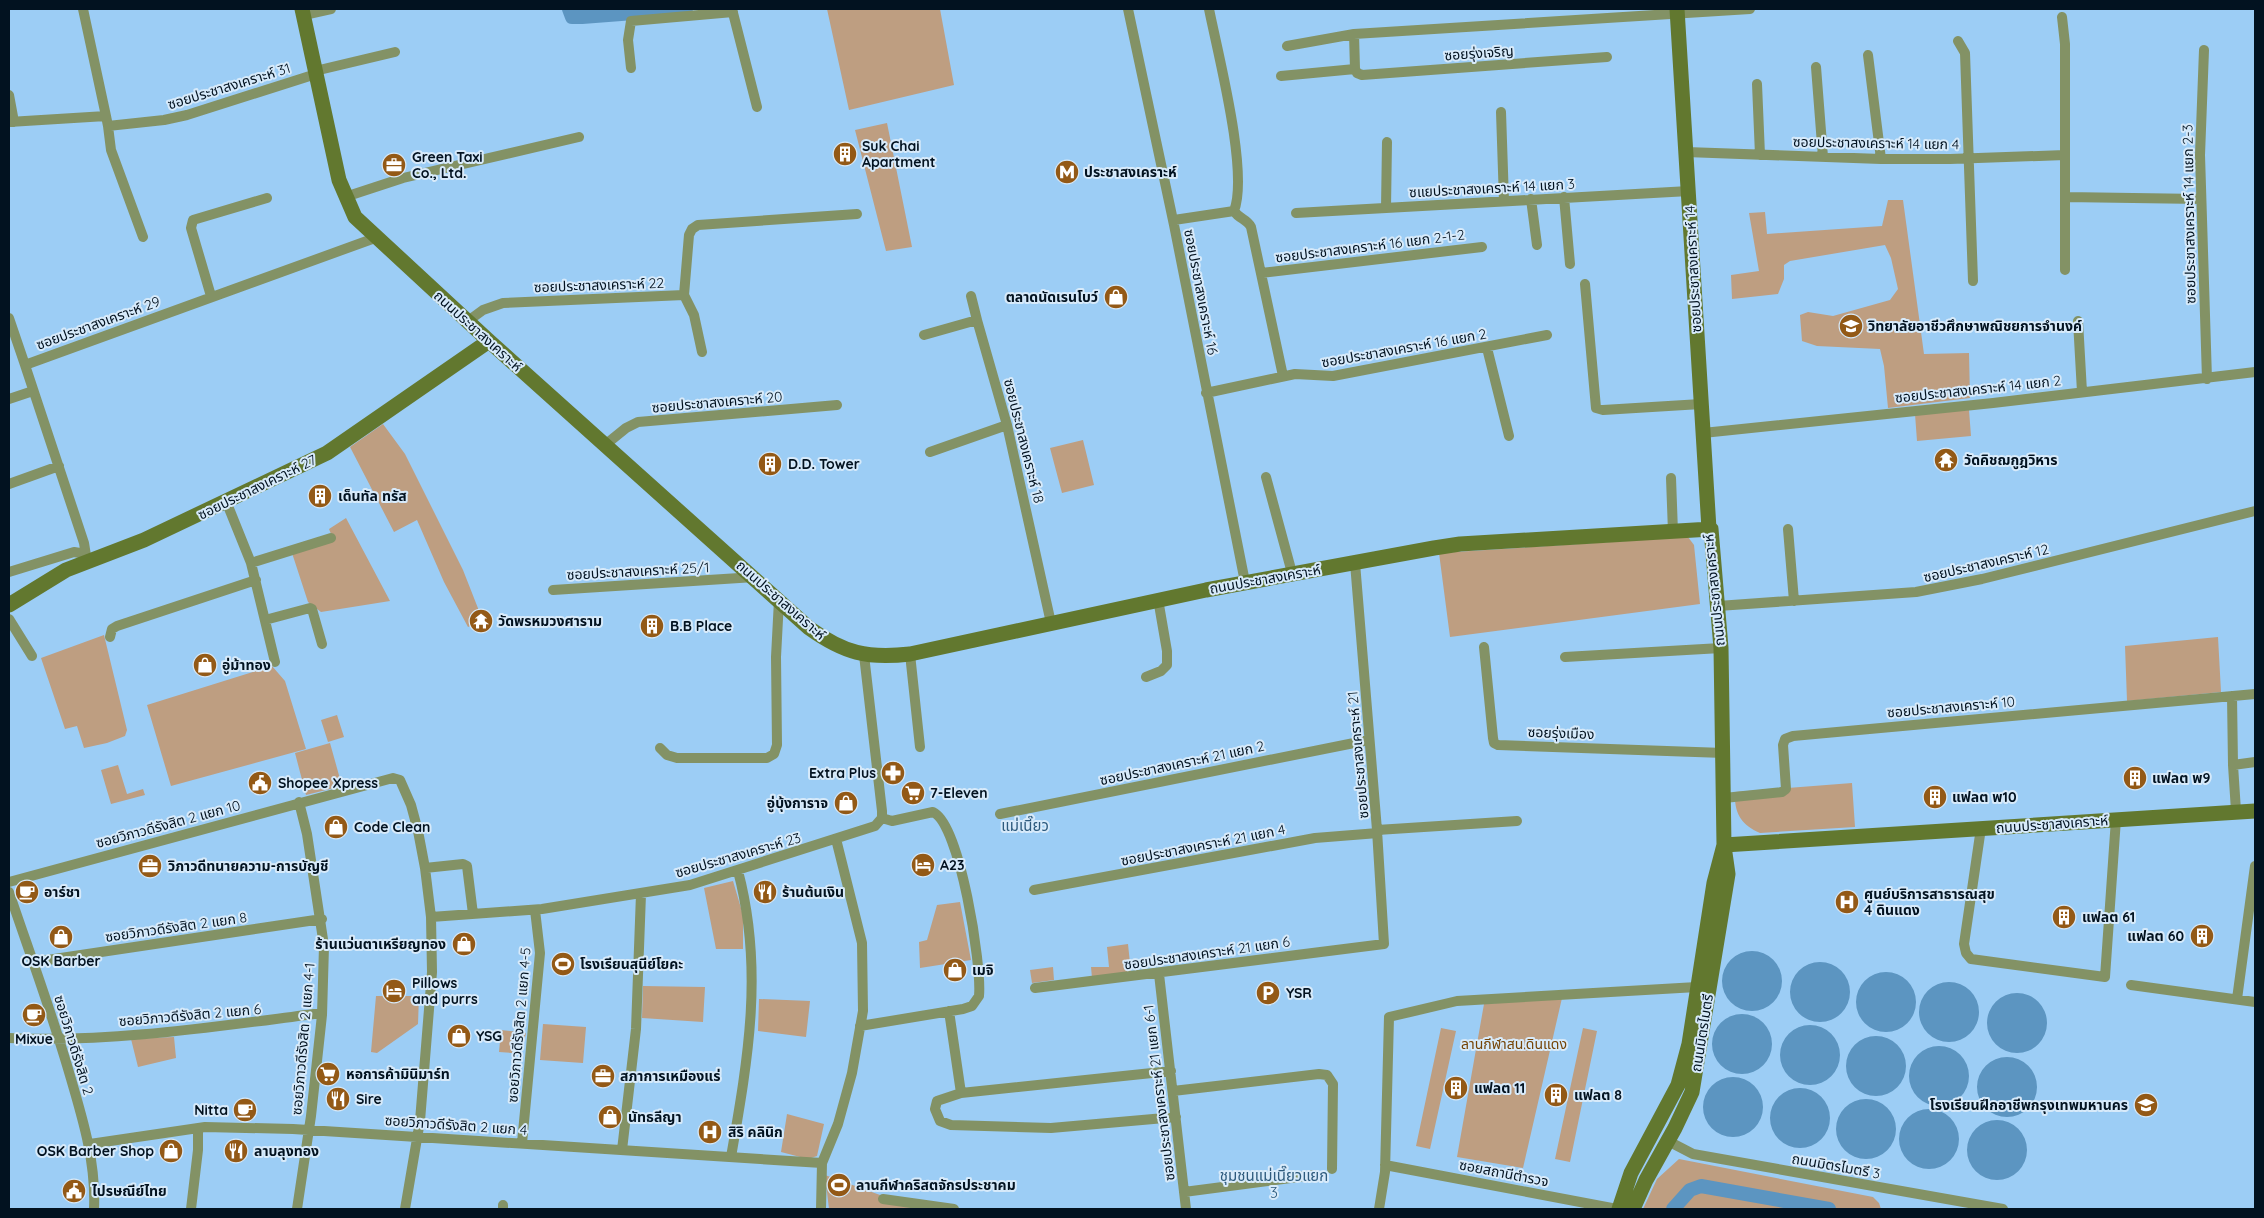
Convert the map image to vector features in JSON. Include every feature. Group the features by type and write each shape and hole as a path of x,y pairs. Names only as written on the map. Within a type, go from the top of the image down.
{"main road":[{"name":"ถนนประชาสงเคราะห์","path":"303,12 345,198 355,217 375,238 779,600 824,638 842,648 864,655 890,656 910,654 1158,599 1292,573 1460,544 1709,529 1721,648 1724,844 2255,811"},
{"name":"ซอยประชาสงเคราะห์ 14","path":"1677,12 1709,529"},
{"name":"ซอยประชาสงเคราะห์ 27","path":"9,606 66,570 144,540 336,448 488,340"},
{"name":"ถนนมิตรไมตรี","path":"1634,1209 1646,1180 1692,1092 1703,987 1728,874 1724,844"},
{"path":"1618,1209 1631,1173 1678,1085 1703,987"},
{"path":"1654,1133 1668,1141"}],"street":[{"path":"83,9 107,121 111,150 143,237"},
{"path":"303,12 331,9"},
{"name":"ซอยประชาสงเคราะห์ 16","path":"1129,9 1174,220 1206,393 1245,582"},
{"path":"1209,9 1234,134 1239,193 1234,212"},
{"path":"1287,46 1354,34 1677,12 1750,9"},
{"path":"631,68 628,40 632,21 732,10 757,107"},
{"path":"2062,17 2064,44 2065,270"},
{"path":"1354,34 1355,68"},
{"path":"1958,41 1965,53 1973,281"},
{"name":"ซอยประชาสงเคราะห์ 14 แยก 2-3","path":"2204,50 2200,155 2207,379"},
{"name":"ซอยประชาสงเคราะห์ 31","path":"11,122 164,120 187,115 316,73 395,52"},
{"path":"1868,55 1881,159"},
{"name":"ซอยรุ่งเจริญ","path":"1281,76 1355,68 1357,73 1362,75 1608,57"},
{"path":"1816,67 1823,157"},
{"path":"1757,84 1760,155"},
{"path":"9,95 11,122"},
{"path":"1501,112 1504,201"},
{"path":"345,198 403,178 579,137"},
{"path":"1386,208 1387,142"},
{"name":"ซอยประชาสงเคราะห์ 14 แยก 4","path":"1686,152 1881,159 2065,154"},
{"name":"ซแยประชาสงเคราะห์ 14 แยก 3","path":"1296,213 1689,191"},
{"path":"2065,197 2201,200"},
{"path":"211,296 191,228 193,220 267,198"},
{"path":"1564,198 1570,264"},
{"path":"1531,199 1537,245"},
{"path":"1174,220 1234,212"},
{"path":"1234,212 1239,219 1249,222 1251,227 1284,376"},
{"name":"ซอยประชาสงเคราะห์ 22","path":"468,321 483,310 503,303 684,295 689,235 692,229 698,225 857,214"},
{"name":"ซอยประชาสงเคราะห์ 29","path":"87,562 84,543 25,365 375,238"},
{"name":"ซอยประชาสงเคราะห์ 16 แยก 2-1-2","path":"1261,273 1482,247"},
{"path":"1585,284 1596,408 1603,410 1701,404"},
{"path":"684,295 694,315 702,352"},
{"name":"ซอยประชาสงเคราะห์ 18","path":"971,296 1007,425 1051,623"},
{"path":"9,318 25,365"},
{"path":"924,335 978,320"},
{"path":"2078,321 2082,392"},
{"name":"ซอยประชาสงเคราะห์ 16 แยก 2","path":"1206,393 1295,374 1333,376 1547,335"},
{"path":"1487,348 1509,436"},
{"name":"ซอยประชาสงเคราะห์ 14 แยก 2","path":"1703,433 1993,403 2255,372"},
{"path":"9,399 33,391"},
{"name":"ซอยประชาสงเคราะห์ 20","path":"605,445 626,428 638,422 837,405"},
{"path":"930,452 1007,425"},
{"path":"9,484 59,466"},
{"path":"1266,477 1292,573"},
{"path":"1671,478 1673,532"},
{"path":"226,502 251,563 275,662"},
{"name":"ซอยประชาสงเคราะห์ 12","path":"1718,606 1916,592 1935,589 2255,511"},
{"path":"1788,529 1794,601"},
{"path":"251,563 331,538"},
{"path":"9,572 74,552 80,552 87,562"},
{"name":"ซอยประชาสงเคราะห์ 21","path":"1355,563 1364,650 1369,740 1378,831 1384,944"},
{"name":"ซอยประชาสงเคราะห์ 25/1","path":"553,590 755,577"},
{"path":"110,637 112,629 117,626 256,580"},
{"path":"1146,676 1161,671 1167,665 1167,651 1158,599"},
{"path":"660,748 667,754 677,758 767,758 774,754 777,745 776,657 779,600"},
{"path":"265,620 310,608 312,609 322,644"},
{"path":"9,619 32,656"},
{"name":"ซอยรุ่งเมือง","path":"1484,647 1493,738 1494,743 1498,745 1724,752"},
{"path":"1565,656 1721,648"},
{"path":"910,654 920,747"},
{"path":"860,1026 972,1006 980,996 974,931 955,851 945,823 936,813 926,812 892,821 882,818 864,655"},
{"name":"ซอยประชาสงเคราะห์ 10","path":"1724,798 1782,792 1786,789 1783,746 1786,739 1793,736 2255,694"},
{"path":"2232,696 2236,811"},
{"name":"ซอยประชาสงเคราะห์ 21 แยก 2","path":"1000,814 1369,740"},
{"path":"2233,765 2255,762"},
{"name":"ซอยวิภาวดีรังสิต 2 แยก 10","path":"9,882 299,802 393,778 400,780 412,806 425,868 431,917 432,972 418,1135 405,1209"},
{"name":"ซอยวิภาวดีรังสิต 2 แยก 4-1","path":"297,1209 309,1130 322,1013 324,946 322,919 307,834 299,802"},
{"name":"ซอยประชาสงเคราะห์ 23","path":"431,917 535,910 690,885 875,826 882,818"},
{"path":"1982,828 1964,944 1966,953 1971,959 2105,976 2116,820"},
{"name":"ซอยประชาสงเคราะห์ 21 แยก 4","path":"1034,890 1315,838 1378,831 1517,821"},
{"path":"821,1209 822,1163 838,1124 852,1073 863,1012 862,943 836,839"},
{"path":"425,868 463,864 467,866 474,914"},
{"path":"2237,999 2255,866"},
{"path":"731,1157 748,1058 752,995 752,954 748,909 738,871"},
{"name":"ซอยวิภาวดีรังสิต 2","path":"9,892 59,1039 90,1144 95,1192 94,1209"},
{"path":"622,1150 636,1029 641,894"},
{"name":"ซอยวิภาวดีรังสิต 2 แยก 4-5","path":"522,1143 540,953 535,910"},
{"name":"ซอยวิภาวดีรังสิต 2 แยก 8","path":"34,962 322,919"},
{"name":"ซอยประชาสงเคราะห์ 21 แยก 6","path":"1035,988 1160,974 1384,944"},
{"name":"ซอยประชาสงเคราะห์ 21 แยก 6-1","path":"1160,974 1186,1209"},
{"path":"2131,985 2255,1002"},
{"path":"1379,1209 1385,1164 1389,1017 1457,1001 1703,987"},
{"path":"949,1011 961,1093"},
{"name":"ซอยวิภาวดีรังสิต 2 แยก 6","path":"9,1038 59,1039 169,1032 322,1013"},
{"path":"1171,1071 961,1093 937,1101 935,1109 940,1122 951,1126 1051,1128 1176,1117"},
{"path":"1173,1091 1319,1074 1327,1075 1333,1084 1332,1169"},
{"path":"191,1209 198,1150 198,1128"},
{"name":"ซอยวิภาวดีรังสิต 2 แยก 4","path":"90,1144 198,1128 309,1130 418,1135 822,1163"},
{"name":"ถนนมิตรไมตรี 3","path":"1668,1141 1694,1154 2003,1209"},
{"name":"ซอยสถานีตำรวจ","path":"1385,1164 1618,1209"},
{"path":"1184,1192 1314,1175"},
{"path":"883,1199 954,1209"}],"green space":[{"path":"827,9 940,9 954,85 849,110"},
{"path":"887,123 912,247 886,251 855,130"},
{"path":"1888,200 1903,200 1924,354 1969,353 1970,398 1888,408 1884,366 1880,349 1817,346 1802,341 1800,315 1808,312 1833,316 1890,300 1898,289 1891,258 1885,245 1790,261 1784,265 1784,279 1778,294 1732,299 1731,275 1759,271 1749,213 1765,212 1767,234 1882,226"},
{"path":"1969,410 1971,436 1917,441 1915,414"},
{"path":"383,424 405,454 463,570 483,621 468,627 444,582 417,520 394,532 350,447"},
{"path":"1083,440 1094,485 1062,493 1050,448"},
{"path":"346,518 390,601 321,612 308,602 292,553 333,539 329,529"},
{"path":"1688,537 1694,545 1700,604 1450,637 1439,553"},
{"path":"104,635 127,730 125,736 107,743 84,748 77,726 65,729 41,658"},
{"path":"2218,637 2221,692 2127,701 2125,646"},
{"path":"272,666 285,681 306,749 171,786 147,705"},
{"path":"337,715 344,737 328,742 321,720"},
{"path":"330,743 342,786 306,795 295,753"},
{"path":"118,765 127,794 143,789 145,795 111,804 101,770"},
{"path":"1852,783 1855,827 1760,833 1743,822 1737,812 1735,792"},
{"path":"733,881 743,915 743,949 716,949 704,888"},
{"path":"960,902 971,960 920,968 919,942 927,940 937,905"},
{"path":"1128,944 1131,973 1092,978 1091,967 1109,967 1107,947"},
{"path":"1053,967 1054,980 1032,983 1030,970"},
{"path":"643,986 705,987 703,1022 642,1018"},
{"path":"376,996 419,996 418,1024 377,1053 371,1052"},
{"name":"ลานกีฬาสน.ดินแดง","path":"1562,998 1523,1168 1457,1157 1484,1004"},
{"path":"759,999 810,1001 806,1037 758,1031"},
{"path":"543,1024 586,1027 583,1063 540,1060"},
{"path":"1441,1028 1456,1031 1430,1149 1416,1146"},
{"path":"1583,1028 1597,1031 1570,1162 1555,1159"},
{"path":"501,1030 526,1033 522,1050 513,1049 512,1053 499,1052"},
{"path":"174,1037 176,1058 138,1067 131,1039"},
{"path":"787,1114 824,1124 817,1156 808,1159 781,1152"},
{"path":"1679,1159 1873,1197 1879,1203 1881,1209 1643,1209 1657,1179"},
{"name":"ลานกีฬาคริสตจักรประชาคม","path":"825,1175 880,1195 880,1202 921,1209 829,1209"}],"water":[{"path":"1746,951 1758,951 1769,956 1777,964 1782,975 1780,993 1769,1006 1758,1011 1746,1011 1735,1006 1727,998 1722,987 1722,975 1727,964 1735,956"},
{"path":"1814,962 1826,962 1837,967 1845,975 1850,986 1848,1004 1837,1017 1826,1022 1814,1022 1803,1017 1795,1009 1790,998 1790,986 1795,975 1803,967"},
{"path":"1880,972 1892,972 1903,977 1911,985 1916,996 1914,1014 1903,1027 1892,1032 1880,1032 1869,1027 1861,1019 1856,1008 1856,996 1861,985 1869,977"},
{"path":"1943,982 1955,982 1966,987 1974,995 1979,1006 1977,1024 1966,1037 1955,1042 1943,1042 1932,1037 1924,1029 1919,1018 1919,1006 1924,995 1932,987"},
{"path":"2011,993 2023,993 2034,998 2042,1006 2047,1017 2045,1035 2034,1048 2023,1053 2011,1053 2000,1048 1992,1040 1987,1029 1987,1017 1992,1006 2000,998"},
{"path":"1736,1014 1748,1014 1759,1019 1767,1027 1772,1038 1770,1056 1759,1069 1748,1074 1736,1074 1725,1069 1717,1061 1712,1050 1712,1038 1717,1027 1725,1019"},
{"path":"1804,1025 1816,1025 1827,1030 1835,1038 1840,1049 1838,1067 1827,1080 1816,1085 1804,1085 1793,1080 1785,1072 1780,1061 1780,1049 1785,1038 1793,1030"},
{"path":"1870,1036 1882,1036 1893,1041 1901,1049 1906,1060 1904,1078 1893,1091 1882,1096 1870,1096 1859,1091 1851,1083 1846,1072 1846,1060 1851,1049 1859,1041"},
{"path":"1933,1046 1945,1046 1956,1051 1964,1059 1969,1070 1967,1088 1956,1101 1945,1106 1933,1106 1922,1101 1914,1093 1909,1082 1909,1070 1914,1059 1922,1051"},
{"path":"2001,1057 2013,1057 2024,1062 2032,1070 2037,1081 2035,1099 2024,1112 2013,1117 2001,1117 1990,1112 1982,1104 1977,1093 1977,1081 1982,1070 1990,1062"},
{"path":"1727,1077 1739,1077 1750,1082 1758,1090 1763,1101 1761,1119 1750,1132 1739,1137 1727,1137 1716,1132 1708,1124 1703,1113 1703,1101 1708,1090 1716,1082"},
{"path":"1794,1088 1806,1088 1817,1093 1825,1101 1830,1112 1828,1130 1817,1143 1806,1148 1794,1148 1783,1143 1775,1135 1770,1124 1770,1112 1775,1101 1783,1093"},
{"path":"1860,1099 1872,1099 1883,1104 1891,1112 1896,1123 1894,1141 1883,1154 1872,1159 1860,1159 1849,1154 1841,1146 1836,1135 1836,1123 1841,1112 1849,1104"},
{"path":"1923,1109 1935,1109 1946,1114 1954,1122 1959,1133 1957,1151 1946,1164 1935,1169 1923,1169 1912,1164 1904,1156 1899,1145 1899,1133 1904,1122 1912,1114"},
{"path":"1991,1120 2003,1120 2014,1125 2022,1133 2027,1144 2025,1162 2014,1175 2003,1180 1991,1180 1980,1175 1972,1167 1967,1156 1967,1144 1972,1133 1980,1125"}],"waterway":[{"path":"569,9 572,17 686,9"},
{"path":"1673,1209 1690,1190 1701,1186 1829,1209"}],"place":[{"name":"Suk Chai Apartment","path":"845,154"},
{"name":"Green Taxi Co., Ltd.","path":"394,165"},
{"name":"ประชาสงเคราะห์","path":"1067,172"},
{"name":"ตลาดนัดเรนโบว์","path":"1116,297"},
{"name":"วิทยาลัยอาชีวศึกษาพณิชยการจำนงค์","path":"1851,326"},
{"name":"วัดคิชฌกูฎวิหาร","path":"1946,460"},
{"name":"D.D. Tower","path":"770,464"},
{"name":"เด็นทัล ทรัส","path":"320,496"},
{"name":"วัดพรหมวงศาราม","path":"481,621"},
{"name":"B.B Place","path":"652,626"},
{"name":"อู่ม้าทอง","path":"205,665"},
{"name":"Extra Plus","path":"893,773"},
{"name":"แฟลต พ9","path":"2135,778"},
{"name":"Shopee Xpress","path":"260,783"},
{"name":"7-Eleven","path":"913,793"},
{"name":"แฟลต พ10","path":"1935,797"},
{"name":"อู่บุ้งการาจ","path":"846,803"},
{"name":"Code Clean","path":"336,827"},
{"name":"A23","path":"923,865"},
{"name":"วิภาวดีทนายความ-การบัญชี","path":"150,866"},
{"name":"อาร์ชา","path":"27,892"},
{"name":"ร้านต้นเงิน","path":"765,892"},
{"name":"ศูนย์บริการสาธารณสุข 4 ดินแดง","path":"1847,902"},
{"name":"แฟลต 61","path":"2064,917"},
{"name":"แฟลต 60","path":"2202,936"},
{"name":"OSK Barber","path":"61,937"},
{"name":"ร้านแว่นตาเหรียญทอง","path":"464,944"},
{"name":"โรงเรียนสุนีย์โยคะ","path":"563,964"},
{"name":"เมจิ","path":"955,970"},
{"name":"Pillows and purrs","path":"394,991"},
{"name":"YSR","path":"1268,993"},
{"name":"Mixue","path":"34,1015"},
{"name":"YSG","path":"459,1036"},
{"name":"หอการค้ามินิมาร์ท","path":"328,1074"},
{"name":"สภาการเหมืองแร่","path":"603,1076"},
{"name":"แฟลต 11","path":"1456,1088"},
{"name":"แฟลต 8","path":"1556,1095"},
{"name":"Sire","path":"338,1099"},
{"name":"โรงเรียนฝึกอาชีพกรุงเทพมหานคร","path":"2146,1105"},
{"name":"Nitta","path":"245,1110"},
{"name":"นัทธลีญา","path":"610,1117"},
{"name":"สิริ คลินิก","path":"710,1132"},
{"name":"OSK Barber Shop","path":"171,1151"},
{"name":"ลาบลุงทอง","path":"236,1151"},
{"name":"ลานกีฬาคริสตจักรประชาคม","path":"839,1185"},
{"name":"ไปรษณีย์ไทย","path":"74,1191"}],"district":[{"name":"แม่เนี๊ยว","path":"1025,825"},
{"name":"ชุมชนแม่เนี๊ยวแยก 3","path":"1274,1184"}]}
